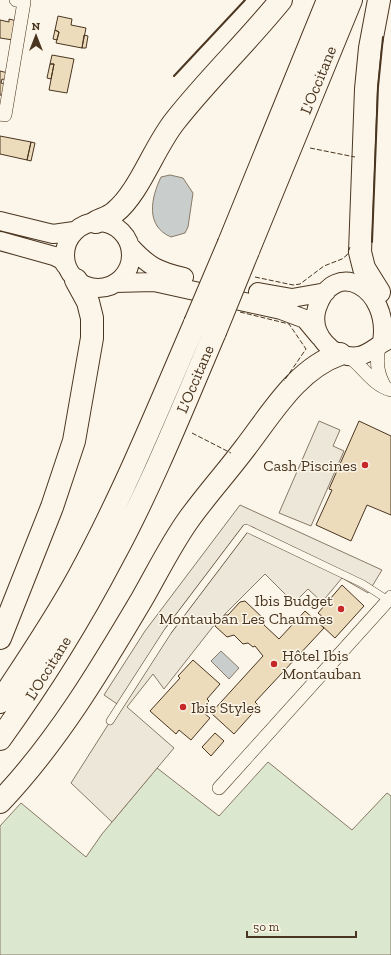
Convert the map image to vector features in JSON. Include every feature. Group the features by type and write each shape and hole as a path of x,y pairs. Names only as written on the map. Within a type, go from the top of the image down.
{"highway":[{"path":"96,222 114,214 124,204 160,142 174,122 221,66 281,0"},
{"name":"L'Occitane","path":"0,702 49,628 79,576 133,468 229,243 328,0"},
{"name":"L'Occitane","path":"0,739 29,699 71,633 114,557 151,479 215,332 351,0"},
{"path":"379,0 370,48 366,89 360,252 364,268 386,299"},
{"path":"0,638 52,507 75,434 92,338 92,318 88,302 71,273"},
{"path":"0,802 40,754 77,705 110,653 189,519 272,411 311,368 325,359 344,355"}],"main road":[{"path":"0,221 53,234 74,232 85,225 96,222 107,224 117,228 125,236 130,246 142,260 153,268 167,273 292,298 326,292"},
{"path":"71,273 65,248 74,232"},
{"path":"0,241 54,256 62,260 71,273 84,286 95,288 105,287 115,283 123,276 131,257 130,246"},
{"path":"115,283 154,282 281,310 305,319 320,338 329,348 344,355 359,356 370,352 384,342 388,333 390,322 390,312 386,299 370,285 359,282 347,282 336,285 326,292 319,302 316,314 316,326 320,338"}],"street":[{"path":"0,114 5,115 24,2 16,0"},
{"path":"384,342 377,361 378,374 389,390"},
{"path":"344,355 356,361 380,386 389,390"},
{"path":"219,788 390,598"}],"lane":[{"path":"110,721 168,631 246,528 390,598"}],"green space":[{"path":"268,762 352,830 387,793 391,796 391,955 0,955 0,826 21,803 86,857 102,834 157,768 219,816"}],"shaded area":[{"path":"170,175 183,178 193,193 188,227 185,233 171,237 157,226 152,211 157,185 161,177"},
{"path":"319,421 340,430 333,446 344,451 311,526 279,513"},
{"path":"240,505 382,570 368,593 342,578 322,602 308,589 294,603 265,574 215,624 164,689 153,674 127,707 174,748 112,822 71,783 120,706 104,695 145,631"},
{"path":"221,651 239,668 229,679 211,661"}],"building":[{"path":"58,16 72,19 71,25 86,28 82,48 56,43 59,32 55,30"},
{"path":"9,19 17,21 13,40 0,38 0,20 9,22"},
{"path":"55,30 59,32 57,40 53,39"},
{"path":"84,35 88,36 86,48 82,48"},
{"path":"52,55 74,59 67,93 49,90 54,64 50,64"},
{"path":"50,64 54,64 51,79 47,78"},
{"path":"0,71 8,73 7,80 2,79 1,83 8,85 6,96 0,95"},
{"path":"0,136 31,142 27,160 0,154"},
{"path":"31,142 35,143 31,161 27,160"},
{"name":"Cash Piscines","path":"359,421 391,436 391,515 367,505 351,541 316,525 332,490 329,489"},
{"name":"Ibis Budget Montauban Les Chaumes","path":"342,585 364,606 335,638 319,623 324,618 318,613"},
{"name":"Hôtel Ibis Montauban","path":"245,601 265,620 264,625 279,639 305,611 324,628 255,702 259,706 234,734 211,713 263,656 255,646 253,647 248,643 243,644 234,635 227,637 215,626 240,602"},
{"path":"193,660 220,684 207,699 209,701 200,710 210,718 191,740 179,730 176,734 150,711 180,678 178,676"},
{"path":"215,733 224,741 211,756 202,747"}],"fence":[{"path":"310,148 355,157"},
{"path":"255,277 293,285 300,284 324,266 342,259 347,255 350,247"},
{"path":"240,312 289,324 306,349 284,381"},
{"path":"192,433 231,453"}],"wall":[{"path":"174,76 245,0"},
{"path":"372,242 378,87 383,37"}],"place":[{"name":"Cash Piscines","path":"365,465"},
{"name":"Ibis Budget Montauban Les Chaumes","path":"341,609"},
{"name":"Hôtel Ibis Montauban","path":"274,664"},
{"name":"Ibis Styles","path":"183,707"}]}
